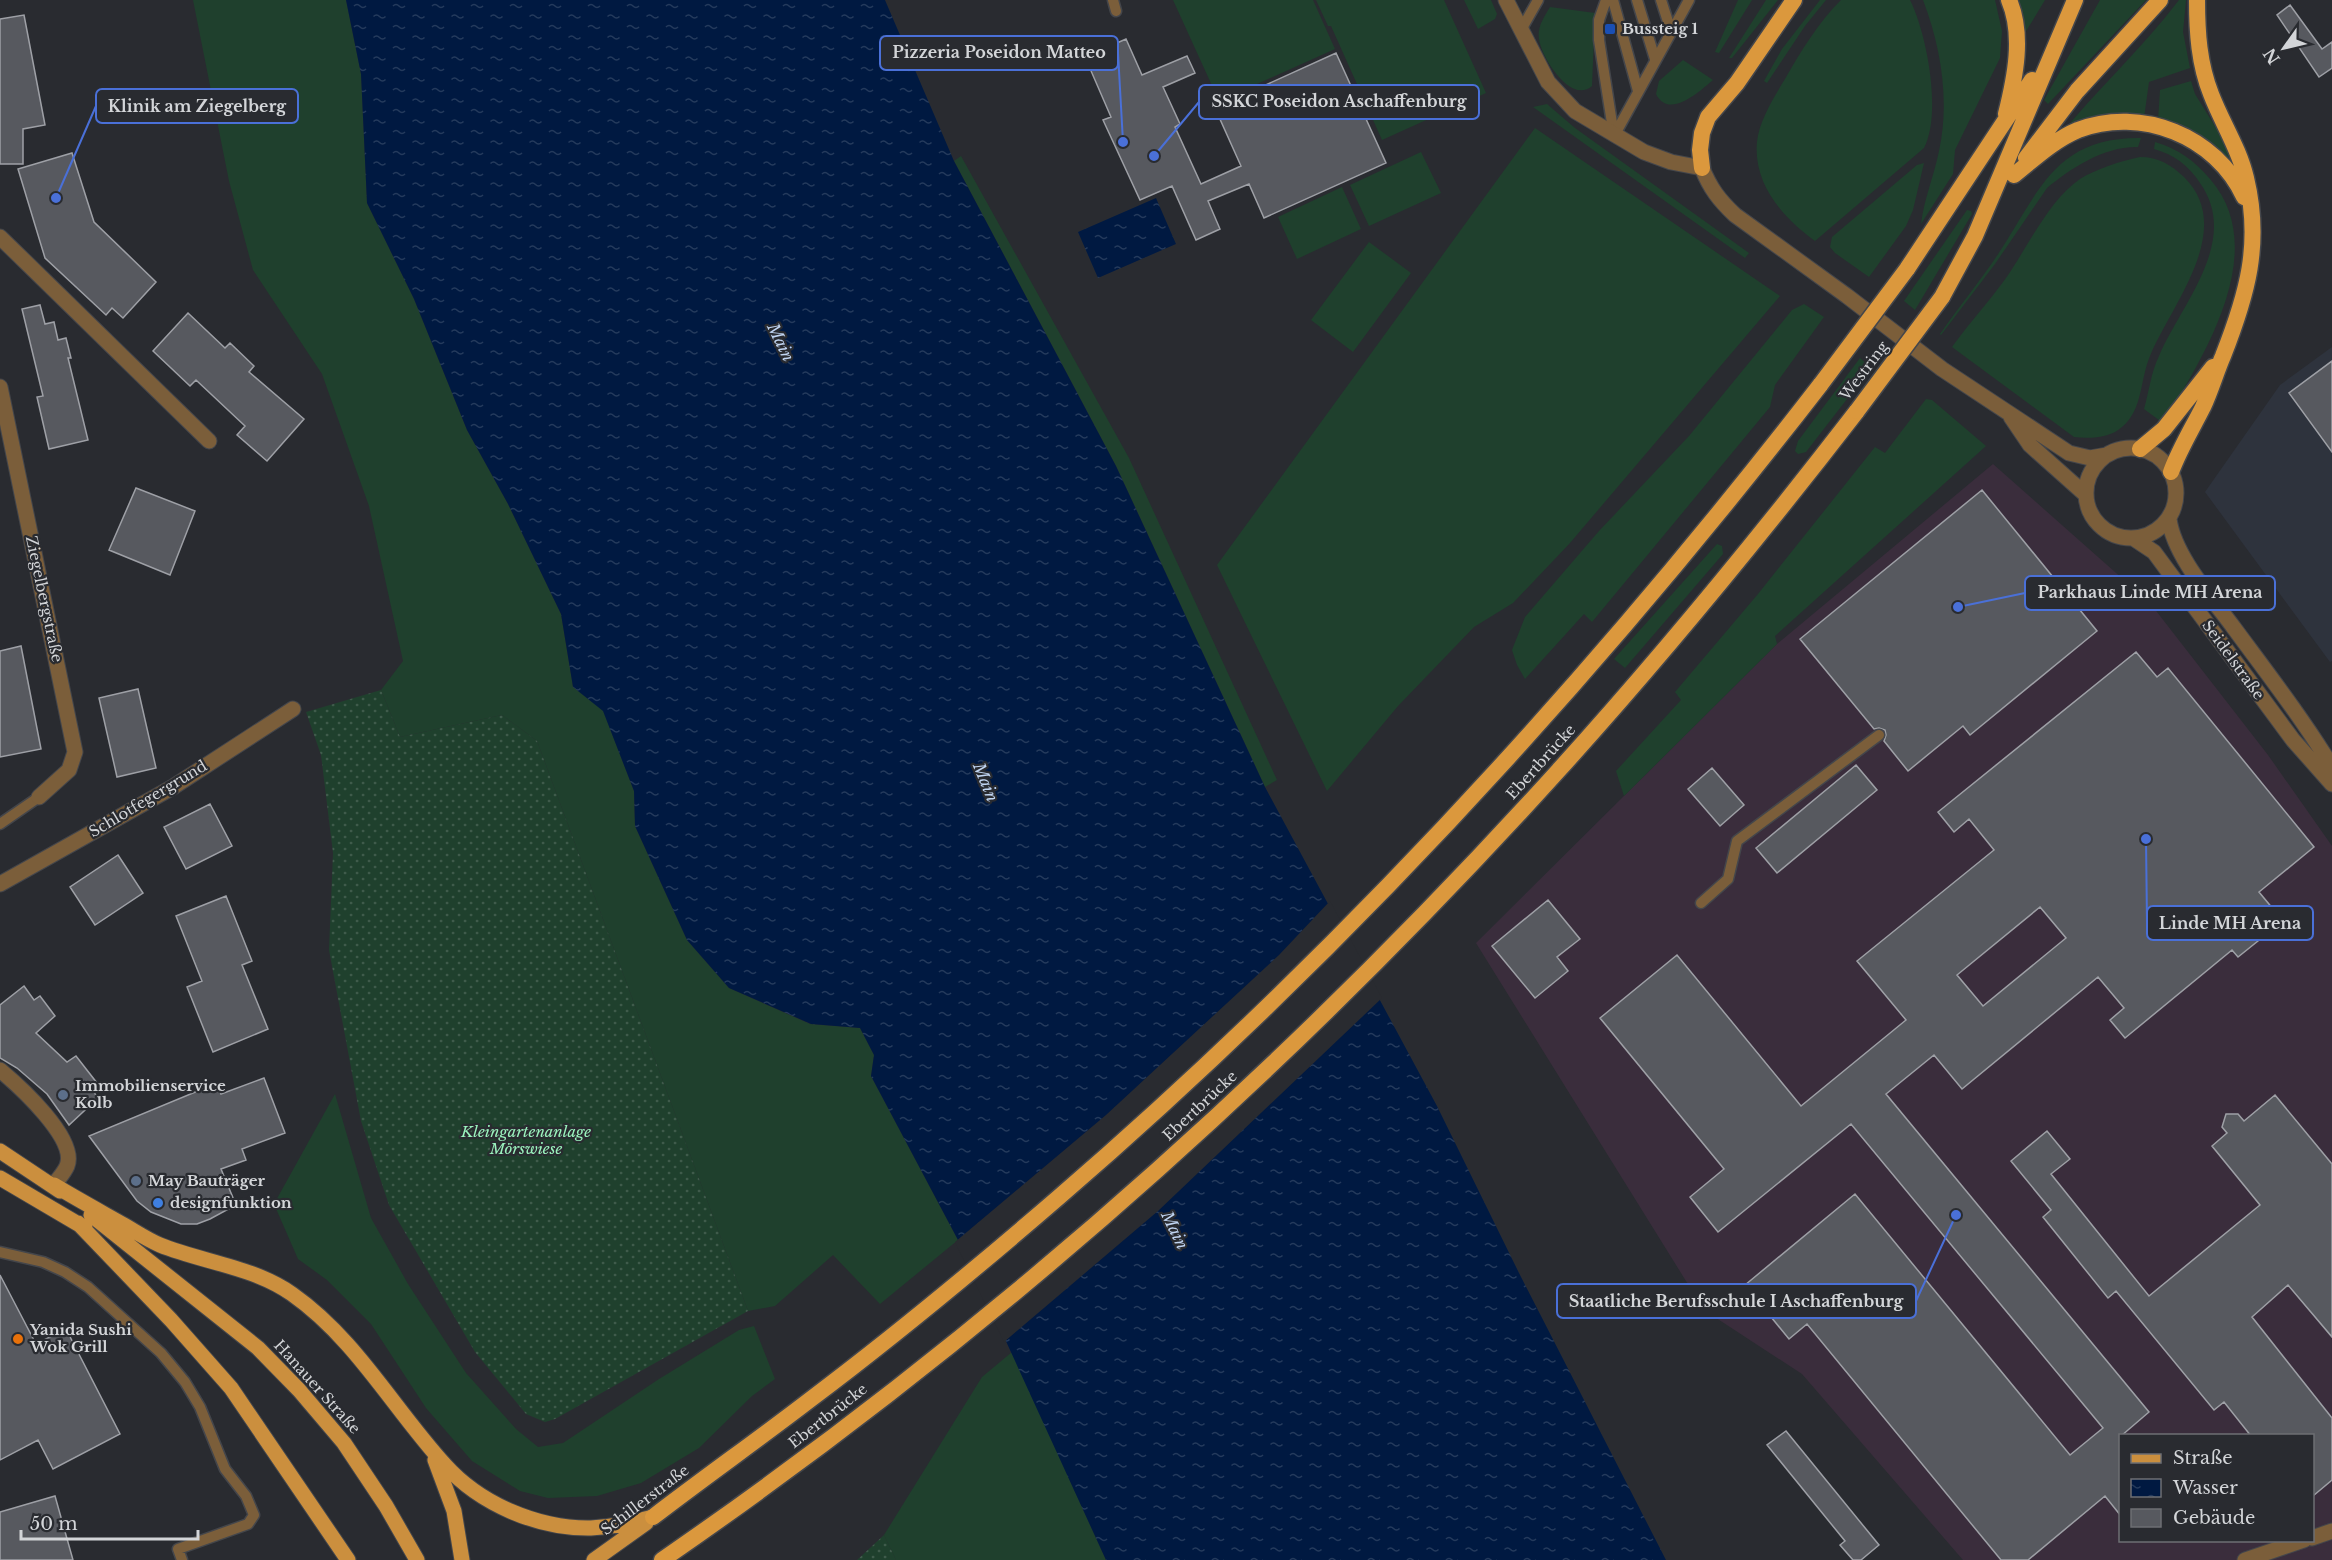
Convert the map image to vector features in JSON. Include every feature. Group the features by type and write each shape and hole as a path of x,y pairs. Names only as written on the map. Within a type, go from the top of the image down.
{"highway":[{"path":"1702,168 1701,141 1708,117 1737,83 1794,0"},
{"path":"2004,124 2011,95 2017,45 2014,12 2009,0"},
{"path":"2058,41 2075,0"},
{"name":"Westring","path":"1602,654 1750,476 1907,269 2058,41 2081,0"},
{"path":"1985,211 2077,91 2160,0"},
{"path":"2171,472 2182,443 2204,406 2235,328 2248,281 2253,243 2253,214 2242,166 2235,144 2210,93 2204,71 2197,32 2197,0"},
{"name":"Westring","path":"1635,682 1718,587 1857,411 1942,297 1957,272 1985,211 2058,41"},
{"path":"2014,175 2057,142 2077,131 2102,123 2150,123 2187,136 2215,156 2238,183 2253,214"},
{"path":"2140,449 2164,429 2223,354"},
{"name":"Ebertbrücke","path":"717,1468 817,1395 979,1265 1062,1195 1192,1078 1294,981 1394,880 1521,746 1602,654"},
{"name":"Ebertbrücke","path":"662,1560 742,1505 920,1368 1097,1221 1244,1089 1332,1006 1470,865 1560,769 1635,682"},
{"name":"Schillerstraße","path":"653,1517 717,1468"}],"main road":[{"name":"Hanauer Straße","path":"0,1151 54,1185 258,1348 299,1390 344,1443 386,1506 417,1560"},
{"name":"Hanauer Straße","path":"0,1178 78,1223 184,1290"},
{"path":"54,1185 158,1245 261,1278 289,1292 339,1333 446,1466 469,1487 496,1504 525,1517 557,1525 589,1528 622,1525 653,1517"},
{"path":"78,1223 202,1353 231,1388 348,1560"},
{"path":"426,1441 442,1475 454,1511 462,1560"},
{"name":"Schillerstraße","path":"594,1560 653,1517"}],"street":[{"path":"1506,0 1548,82 1575,111 1644,152 1671,162 1702,168 1709,186 1719,201 1735,215 1847,296 1942,369 2069,453 2090,458 2129,448 2140,449 2163,461 2171,472 2177,493 2169,519 2156,531 2145,536 2121,537 2099,525 2091,513 2086,495 2090,476 2094,468 2108,455"},
{"path":"0,237 209,441"},
{"name":"Ziegelbergstraße","path":"1,395 75,752 69,770 39,797"},
{"path":"2009,415 2030,445 2086,495"},
{"name":"Seidelstraße","path":"2169,519 2172,535 2196,576 2308,727 2332,766"},
{"name":"Seidelstraße","path":"2133,538 2154,552 2293,740 2332,784"},
{"name":"Schlotfegergrund","path":"0,884 173,787 293,709"},
{"path":"0,1070 16,1084 62,1137 68,1151 68,1165 54,1185"},
{"path":"2314,1538 2332,1531"},
{"path":"2245,1560 2298,1542"}],"lane":[{"path":"1521,30 1538,0"},
{"path":"1606,0 1599,20 1599,40 1614,136"},
{"path":"1613,0 1638,91"},
{"path":"1637,0 1655,59"},
{"path":"1661,0 1671,31"},
{"path":"1614,136 1689,0"},
{"path":"1701,903 1728,879 1737,841 1879,735"},
{"path":"0,824 39,797"},
{"path":"0,1252 26,1256 65,1272 88,1287 137,1329 160,1353 185,1382 200,1407 225,1469 246,1496 254,1515 248,1524 178,1549 182,1560"}],"shaded area":[{"path":"2332,347 2332,661 2330,662 2205,492 2280,385"},
{"path":"1993,464 2150,603 2268,755 2332,846 2332,1560 1963,1560 1802,1374 1704,1310 1476,943 1777,644"}],"green space":[{"path":"193,0 346,0 361,74 367,203 414,299 467,430 508,504 561,614 573,687 603,710 634,791 635,826 687,940 729,988 810,1024 860,1028 874,1055 871,1076 958,1240 880,1304 833,1255 775,1306 748,1311 537,741 502,715 400,737 381,690 403,661 369,506 322,374 253,270 229,181"},
{"path":"1173,0 1313,0 1335,49 1219,101"},
{"path":"1316,0 1444,0 1486,93 1382,140 1331,26 1328,26"},
{"path":"1464,0 1491,0 1497,14 1495,19 1478,29"},
{"path":"1738,0 1752,0 1719,53 1715,52"},
{"path":"1766,0 1778,0 1732,58 1729,58"},
{"path":"1820,0 1826,0 1805,26 1767,83 1764,81 1782,49"},
{"path":"1841,0 1910,0 1927,53 1932,115 1924,148 1815,241 1792,222 1772,199 1760,172 1757,142 1764,118 1776,93 1810,38"},
{"path":"1923,0 1995,0 2002,31 2000,58 1955,150 1953,174 1921,224 1939,151 1944,113 1939,55"},
{"path":"2017,0 2045,0 2025,33 2023,15"},
{"path":"2100,0 2146,0 2048,104 2044,100"},
{"path":"2179,0 2186,0 2183,32 2190,68 2149,82 2144,118 2058,138 2150,35"},
{"path":"1550,7 1595,13 1592,86 1584,90 1575,89 1567,84 1558,76 1545,57 1539,39 1539,30"},
{"path":"1683,60 1713,80 1684,101 1669,104 1662,101 1656,94 1659,81"},
{"path":"2191,81 2195,94 2226,144 2243,177 2158,121 2160,90"},
{"path":"1547,104 1575,128 1749,253 1745,258 1533,107"},
{"path":"1535,128 1780,296 1570,543 1513,603 1474,627 1398,706 1327,791 1217,565"},
{"path":"2141,138 2138,147 2101,154 2067,173 2047,188 1995,264 1940,334 1987,270 2041,186 2055,170 2071,156 2090,146 2113,140"},
{"path":"2155,142 2185,156 2210,179 2227,207 2234,238 2233,270 2225,303 2196,367 2163,423 2144,409 2152,375 2156,362 2203,272 2211,250 2214,227 2211,205 2200,183 2180,162 2154,149"},
{"path":"1421,152 1441,193 1369,226 1350,185"},
{"path":"961,156 1129,458 1277,780 1265,787 1116,466 954,161"},
{"path":"2140,157 2164,162 2184,177 2199,198 2204,220 2202,243 2195,267 2184,291 2150,356 2137,403 2129,420 2117,431 2106,436 2074,437 1952,347 1999,287 2058,199 2080,179 2093,172"},
{"path":"1924,163 1913,210 1906,226 1869,277 1835,253 1830,247 1832,237 1917,165"},
{"path":"1342,187 1361,229 1297,259 1278,217"},
{"path":"1967,210 1972,214 1915,310 1904,301"},
{"path":"1369,242 1411,273 1353,352 1311,320"},
{"path":"1804,304 1824,317 1775,385 1770,407 1592,622 1584,614 1525,679 1512,650 1525,617 1599,531 1689,436 1792,310"},
{"path":"1860,358 1871,368 1806,452 1798,454 1795,451 1798,441"},
{"path":"1926,399 1932,400 1986,446 1775,636 1777,644 1624,796 1616,771 1681,700 1675,692 1758,594 1875,447 1885,453"},
{"path":"1717,544 1722,546 1723,554 1625,668 1614,659"},
{"name":"Kleingartenanlage Mörswiese","path":"381,690 400,737 502,715 537,741 748,1311 555,1419 545,1422 526,1414 475,1352 389,1205 361,1121 329,950 333,853 321,755 306,712"},
{"path":"335,1094 371,1218 408,1284 466,1373 516,1429 538,1447 563,1443 659,1379 739,1330 754,1326 775,1379 752,1396 699,1448 641,1483 597,1496 548,1498 520,1491 472,1461 426,1408 371,1324 327,1280 298,1259 274,1204"},
{"path":"1012,1352 1106,1560 896,1560 884,1535 982,1377"},
{"path":"884,1535 896,1560 857,1560"}],"water":[{"name":"Main","path":"346,0 885,0 954,161 1116,466 1265,787 1437,1106 1519,1273 1666,1560 1106,1560 958,1240 871,1076 874,1055 860,1028 811,1024 729,988 687,940 635,826 634,791 603,711 573,687 561,614 508,504 467,430 414,299 367,203 361,74"},
{"path":"1156,198 1176,244 1098,278 1078,232"}],"pier":[{"path":"1330,901 1382,998 1158,1211 1004,1342 955,1242 1106,1115 1279,955"}],"building":[{"path":"2290,5 2322,49 2332,42 2332,68 2319,77 2277,15"},
{"path":"24,15 45,125 23,129 23,164 0,164 0,19"},
{"path":"1126,39 1142,75 1187,56 1195,73 1163,87 1180,124 1175,127 1201,184 1241,166 1215,108 1336,53 1386,163 1264,218 1249,184 1208,201 1220,229 1196,240 1172,186 1140,200 1103,120 1111,117 1085,57"},
{"path":"72,153 94,222 156,282 123,318 112,308 106,315 45,258 18,169"},
{"path":"40,305 45,324 54,322 58,340 66,338 71,358 68,358 88,440 49,449 37,397 43,396 22,309"},
{"path":"188,313 225,348 230,343 254,366 249,372 304,419 267,461 237,435 245,426 196,380 190,386 153,351"},
{"path":"2332,361 2332,452 2289,393"},
{"path":"136,488 195,511 170,575 109,550"},
{"path":"1982,490 2097,631 1970,735 1963,726 1908,771 1884,741 1885,730 1874,729 1800,639"},
{"path":"21,646 41,749 0,757 0,651"},
{"path":"2136,652 2157,677 2168,668 2314,847 2259,892 2283,921 2238,957 2232,950 2125,1038 2110,1020 2124,1008 2098,977 1962,1089 1934,1055 1886,1094 2149,1412 2123,1434 2119,1434 2119,1514 2105,1496 2028,1560 2001,1560 1807,1324 1789,1339 1745,1285 1855,1194 2070,1455 2103,1428 1851,1124 1718,1232 1690,1197 1724,1169 1600,1018 1677,955 1801,1106 1906,1020 1857,961 1994,850 1969,819 1954,832 1938,812","holes":["2040,907 2066,938 1983,1006 1957,975"]},
{"path":"138,689 156,768 117,777 99,698"},
{"path":"1856,765 1877,790 1777,873 1756,848"},
{"path":"1712,768 1744,805 1720,826 1688,789"},
{"path":"210,804 232,846 186,869 164,827"},
{"path":"118,855 143,893 95,925 70,887"},
{"path":"226,896 252,961 242,965 268,1029 213,1052 187,987 202,981 176,916"},
{"path":"1548,900 1580,939 1557,957 1568,971 1535,998 1492,946"},
{"path":"24,986 34,1000 40,996 55,1016 36,1033 67,1062 76,1056 97,1083 91,1088 98,1098 69,1125 47,1094 17,1068 0,1058 0,1005"},
{"path":"264,1078 285,1133 242,1149 246,1160 221,1169 236,1205 197,1224 181,1224 151,1212 137,1201 89,1136 217,1083 221,1094"},
{"path":"2275,1095 2332,1164 2332,1337 2288,1285 2252,1317 2332,1418 2332,1480 2314,1495 2314,1434 2249,1434 2224,1402 2214,1410 2116,1291 2108,1298 2043,1217 2051,1210 2011,1161 2047,1131 2070,1159 2051,1174 2149,1296 2260,1205 2212,1146 2227,1133 2222,1127 2226,1114 2238,1114 2244,1121"},
{"path":"0,1275 36,1344 66,1329 120,1434 53,1469 38,1440 0,1460"},
{"path":"1786,1431 1879,1545 1861,1560 1853,1560 1840,1545 1845,1541 1767,1445"},
{"path":"55,1496 73,1560 0,1560 0,1512"}],"place":[{"name":"Bussteig 1","path":"1610,29"},
{"name":"Pizzeria Poseidon Matteo","path":"1123,142"},
{"name":"SSKC Poseidon Aschaffenburg","path":"1154,156"},
{"name":"Klinik am Ziegelberg","path":"56,198"},
{"name":"Parkhaus Linde MH Arena","path":"1958,607"},
{"name":"Linde MH Arena","path":"2146,839"},
{"name":"Immobilienservice Kolb","path":"63,1095"},
{"name":"May Bauträger","path":"136,1181"},
{"name":"designfunktion","path":"158,1203"},
{"name":"Staatliche Berufsschule I Aschaffenburg","path":"1956,1215"},
{"name":"Yanida Sushi Wok Grill","path":"18,1339"}]}
